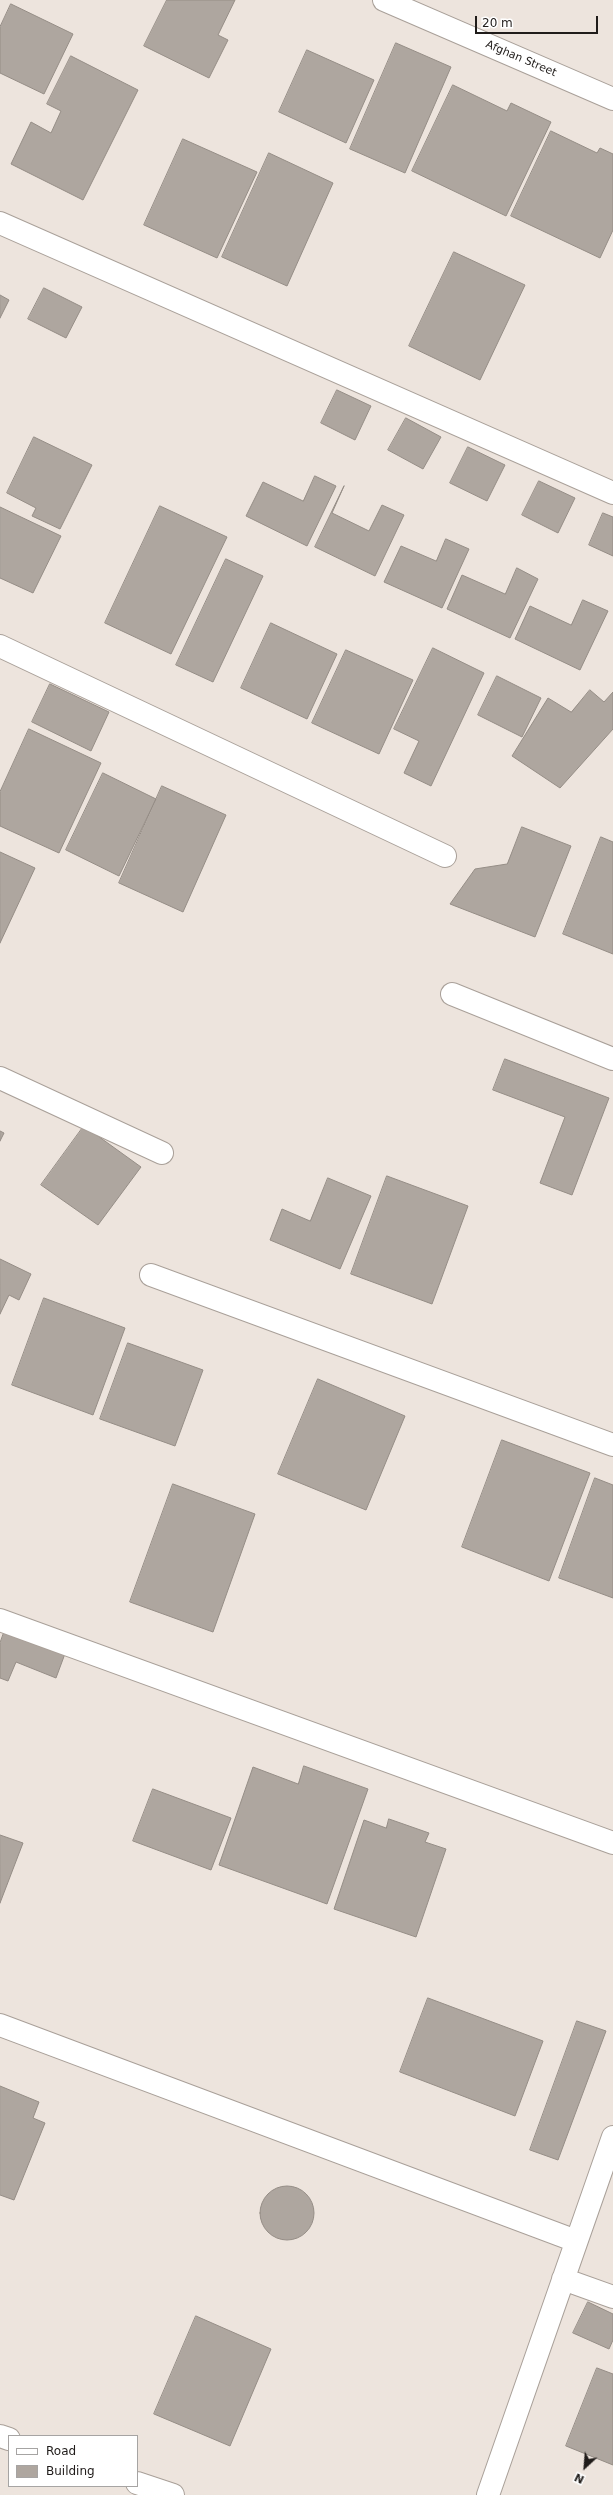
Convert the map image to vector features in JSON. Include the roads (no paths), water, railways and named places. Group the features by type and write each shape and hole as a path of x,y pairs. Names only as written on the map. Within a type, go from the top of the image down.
{"street":[{"name":"Afghan Street","path":"384,0 613,99"},
{"path":"0,223 613,493"},
{"path":"0,646 445,856"},
{"path":"452,994 613,1059"},
{"path":"0,1078 162,1154"},
{"path":"151,1275 613,1445"},
{"path":"0,1620 613,1843"},
{"path":"0,2025 576,2241"},
{"path":"488,2495 613,2136"},
{"path":"563,2279 613,2297"},
{"path":"138,2482 173,2495"}]}
